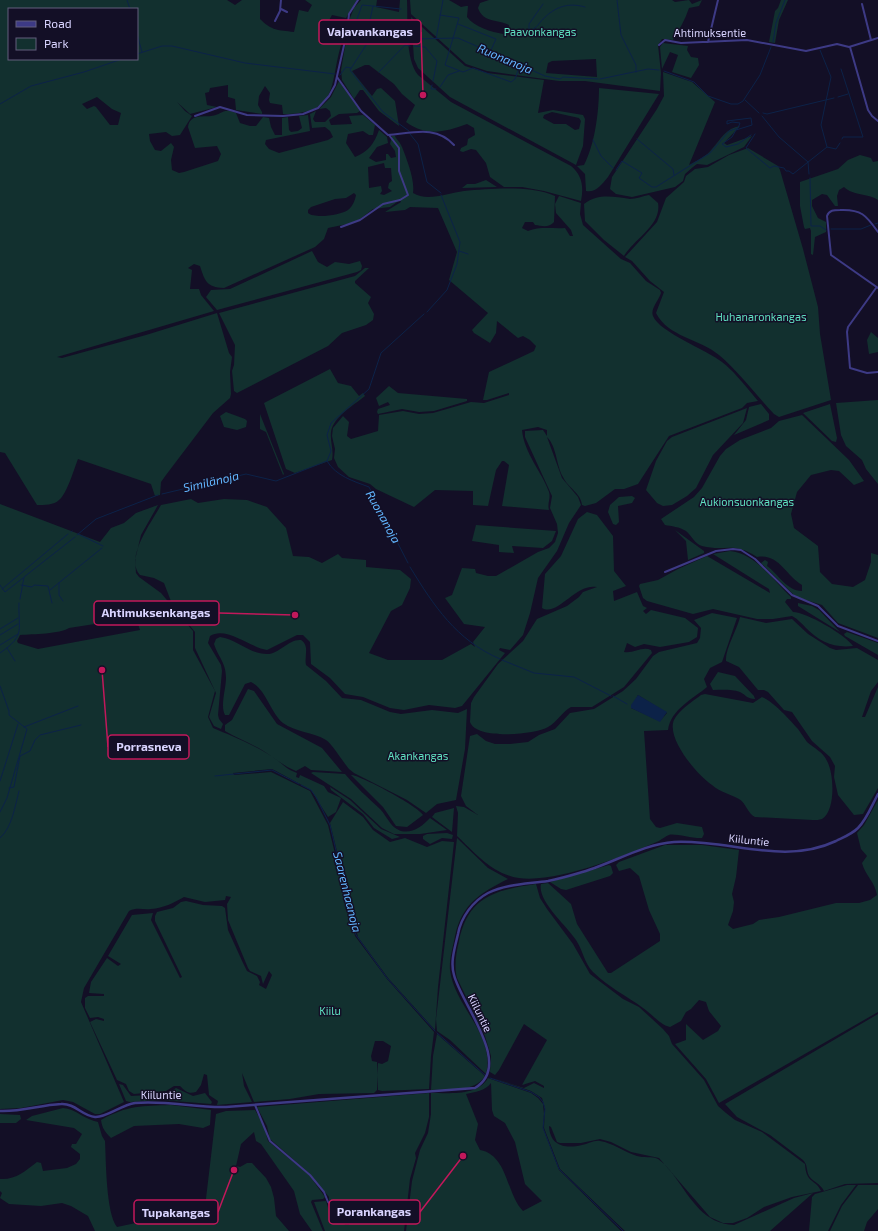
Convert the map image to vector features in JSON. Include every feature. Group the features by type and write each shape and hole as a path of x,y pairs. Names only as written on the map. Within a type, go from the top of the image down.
{"street":[{"path":"275,21 281,9 281,0"},
{"path":"195,116 224,107 252,115 283,116 307,114 318,108 332,91 337,78 349,14 358,0"},
{"path":"708,42 718,0"},
{"path":"862,4 871,40"},
{"path":"281,9 287,12"},
{"name":"Ahtimuksentie","path":"659,45 665,40 681,43 747,40 806,51 837,44 849,47 878,38"},
{"path":"849,47 852,51 868,110 878,121"},
{"path":"337,78 361,111 396,142 399,148 399,171 408,189 408,195 400,200 383,204 360,220 341,227"},
{"path":"388,135 414,132 438,133 444,135 454,145"},
{"path":"878,232 866,217 855,210 834,210 828,213 827,216 831,255 877,288 848,327 850,368 867,373 878,372"},
{"path":"665,572 716,551 733,549 740,550 755,559 792,595 818,606 838,626 878,641"},
{"name":"Kiiluntie","path":"0,1111 15,1112 65,1104 95,1117 103,1116 121,1106 136,1103 168,1102 210,1108 468,1090 475,1088 483,1082 488,1075 489,1068 487,1049 479,1027 456,981 453,962 459,929 463,918 478,900 486,894 505,887 553,880 581,872 662,843 703,843 791,853 812,850 830,844 855,831 863,822 878,794"},
{"path":"255,1105 270,1141 310,1175 324,1192 328,1202 336,1209"}],"green space":[{"path":"0,0 227,0 235,5 242,0 260,0 260,19 264,23 272,28 294,32 299,10 308,12 312,5 305,0 357,0 346,18 332,15 322,33 323,35 342,42 333,82 324,102 315,108 302,113 283,114 282,105 270,103 270,93 265,86 259,96 258,105 262,114 236,110 235,99 228,97 228,85 210,88 209,92 205,93 207,105 217,107 190,114 177,102 192,116 180,135 172,136 166,132 149,134 150,141 155,150 161,151 171,143 174,147 171,160 172,170 179,173 218,161 221,154 217,146 195,148 188,127 191,120 194,118 200,116 211,116 225,111 236,113 240,123 250,126 256,126 263,117 269,118 275,135 282,135 282,118 288,117 289,130 291,132 298,131 302,128 299,116 308,115 310,131 266,140 265,144 269,149 279,153 328,140 333,137 330,131 325,127 312,128 310,114 316,111 313,119 315,122 325,122 331,116 330,111 326,108 319,109 331,97 339,81 360,111 357,113 339,114 329,120 331,125 352,124 349,116 363,115 375,125 373,135 369,135 363,131 348,134 346,143 355,157 364,152 370,146 379,130 387,137 388,143 377,147 369,158 376,162 386,160 386,154 388,154 391,158 396,157 395,151 390,144 392,136 395,136 401,145 412,176 413,193 419,196 431,197 486,189 522,189 534,190 555,196 554,222 545,226 535,225 533,222 525,222 522,228 528,231 542,228 565,228 570,236 573,236 571,230 556,213 555,204 559,196 581,203 580,214 583,225 621,259 630,263 646,281 660,290 661,293 652,313 657,322 664,328 722,362 736,375 758,401 747,403 742,408 669,436 638,484 624,489 615,489 596,503 585,506 582,505 577,494 565,481 553,446 547,437 562,478 578,497 581,505 569,523 557,551 538,578 523,635 510,650 500,648 499,650 505,653 462,706 455,708 429,705 404,710 390,708 363,697 345,694 330,678 311,664 310,642 303,635 297,635 267,650 230,635 216,634 210,636 208,643 221,665 222,671 218,715 223,724 221,729 214,726 209,717 216,693 195,648 195,632 172,604 164,583 154,578 140,575 136,568 135,559 138,549 147,529 161,505 191,499 198,503 224,499 247,500 267,507 286,528 293,556 309,557 322,563 338,554 342,558 366,560 366,567 400,570 411,579 410,588 402,605 391,611 369,653 388,660 442,660 471,644 475,647 473,642 485,627 464,624 445,598 452,595 462,568 475,569 476,573 496,576 538,552 549,548 555,542 558,533 557,524 550,508 552,496 525,437 525,431 543,430 547,436 547,430 538,427 522,430 526,447 549,492 549,510 502,506 509,465 504,461 502,461 496,470 488,506 473,505 473,491 435,490 414,507 376,489 370,484 349,477 338,467 334,458 335,449 332,436 333,428 343,416 349,422 347,436 351,439 378,431 379,415 403,411 419,414 433,413 471,402 484,403 509,395 509,393 483,400 489,372 534,351 536,346 530,340 523,336 518,338 497,321 496,333 490,343 474,333 472,330 488,313 449,280 457,252 438,208 410,207 405,210 385,212 401,202 400,200 390,207 373,209 352,223 328,228 324,239 315,247 224,288 210,285 203,276 200,266 194,264 188,268 192,270 190,289 199,289 201,295 214,311 57,357 62,358 146,335 217,313 229,353 232,357 230,372 230,398 213,413 166,475 161,482 160,495 155,496 151,484 78,459 62,497 54,503 37,505 5,453 0,452","holes":["97,97 112,109 121,113 118,125 110,125 96,107 94,106 87,109 82,104","384,163 385,168 391,168 392,181 389,183 388,188 392,191 384,195 380,194 382,191 381,186 369,188 368,167","354,193 356,195 354,201 351,207 345,212 322,216 311,215 308,213 308,210 311,207 335,199 346,198"]},
{"path":"361,0 377,0 376,7 399,12 400,0 407,0 409,50 414,68 418,75 451,102 571,166 580,177 582,186 581,201 522,187 504,187 490,177 486,163 476,150 471,149 463,152 460,151 461,148 467,145 468,139 475,135 474,128 467,124 436,132 421,130 414,127 406,122 415,105 402,94 394,84 369,65 365,65 352,71 372,96 377,89 381,88 395,101 399,126 379,111 363,90 360,90 354,99 342,80 341,70 350,18 354,8"},
{"name":"Paavonkangas","path":"410,0 449,0 461,7 468,6 467,17 474,24 503,34 509,30 509,25 483,16 478,8 480,3 489,0 672,0 675,2 689,0 692,4 702,0 699,6 689,8 684,21 673,40 662,39 658,45 661,73 660,91 585,81 559,81 487,71 466,64 411,14","holes":["596,59 597,77 546,73 548,63 552,61"]},
{"path":"781,0 788,0 779,20 775,43 769,42 775,11"},
{"path":"411,17 465,66 487,73 544,80 538,113 553,110 583,115 585,119 583,146 576,165 450,97 418,68 414,59","holes":["552,112 579,118 581,121 579,129 575,130 566,124 554,124 543,118 544,115"]},
{"path":"663,43 688,46 687,50 691,57 698,58 699,65 691,78 672,72 678,55 670,52 662,69 660,47"},
{"path":"663,72 692,82 715,102 689,165 710,152 724,134 735,127 740,126 724,143 727,145 752,136 744,147 707,165 697,164 685,174 683,181 675,187 632,197 616,194 610,189 612,177 664,96"},
{"path":"599,88 659,94 608,177 593,191 586,191 585,174 577,166 584,165 594,137"},
{"name":"Huhanaronkangas","path":"748,148 778,166 780,170 818,307 820,334 831,400 779,417 774,414 719,355 703,345 676,333 661,321 656,313 664,292 650,281 632,261 625,257 657,222 666,198 684,182 686,176 695,169 708,167 729,155"},
{"path":"860,155 871,158 873,162 878,161 878,200 870,196 852,192 844,187 839,190 837,196 838,206 835,206 827,195 822,194 812,200 812,206 818,218 826,222 826,232 815,237 813,255 811,254 811,231 810,228 805,229 804,227 800,206 800,182 838,169 848,160"},
{"path":"486,180 497,187 462,188 467,184 475,184"},
{"path":"649,195 658,203 656,218 652,225 624,256 604,240 585,221 584,204 595,198 612,197 635,199"},
{"path":"312,251 318,262 327,267 335,262 349,264 360,261 362,266 361,270 217,310 206,297 211,290 230,289"},
{"path":"365,268 369,268 355,281 355,283 371,297 368,303 374,314 373,320 366,325 342,333 328,346 237,393 234,391 232,371 234,365 235,345 219,313 355,276"},
{"path":"871,332 878,338 878,352 869,354 867,340"},
{"path":"330,369 338,383 351,386 359,396 363,393 365,396 336,421 331,432 333,453 332,460 295,473 286,469 264,403"},
{"path":"389,386 398,393 467,399 467,401 434,411 419,412 402,409 378,414 378,409 390,405 388,402 379,406 376,398"},
{"path":"878,400 878,484 866,469 862,460 846,446 841,435 836,403"},
{"path":"761,404 769,414 769,420 734,435 746,420 749,407"},
{"path":"830,404 837,438 836,442 832,441 803,413"},
{"path":"747,408 743,423 713,455 696,488 687,496 672,505 663,506 657,503 646,490 656,461 667,441 672,437"},
{"path":"226,412 245,419 247,421 246,427 237,430 224,427 220,416"},
{"path":"260,414 284,474 283,475 266,432 260,429"},
{"name":"Aukionsuonkangas","path":"802,415 849,460 864,481 854,485 839,471 831,470 811,475 797,492 791,514 794,528 818,546 820,572 832,584 853,587 865,580 871,562 871,553 878,555 878,638 838,623 822,605 796,597 761,563 765,560 768,562 767,566 783,582 792,588 802,591 802,585 771,558 757,557 742,549 710,548 702,546 695,542 686,531 665,525 661,519 694,497 702,488 720,456 726,449 740,440 771,428 779,421"},
{"path":"632,496 635,498 632,503 618,506 619,522 616,525 613,524 608,512 610,505 619,497"},
{"name":"Kiilu","path":"0,504 100,542 111,528 124,523 136,513 158,505 141,535 135,560 136,573 139,577 161,593 193,631 193,650 215,691 208,717 213,728 246,742 277,760 288,769 297,773 296,777 299,778 300,775 324,786 328,792 341,798 336,812 328,817 311,790 272,769 233,773 234,775 271,772 310,791 328,825 355,936 387,979 434,1032 429,1089 378,1090 377,1075 377,1090 374,1093 319,1094 290,1099 254,1102 242,1073 244,1086 252,1102 217,1105 218,1101 209,1095 207,1075 204,1074 201,1085 196,1092 187,1092 180,1086 174,1086 166,1091 134,1094 129,1091 126,1084 117,1080 90,1022 96,1019 104,1021 104,1019 98,1017 90,1018 85,1008 85,998 88,996 104,996 104,994 89,993 91,982 107,958 118,966 121,964 108,956 132,915 153,913 151,920 180,978 182,977 155,921 157,912 173,908 181,902 186,901 203,905 222,906 225,908 228,930 247,971 257,976 260,982 259,985 266,989 272,975 269,971 263,984 261,976 250,971 248,968 228,920 227,904 231,897 226,896 225,900 205,902 184,897 160,908 135,909 129,911 84,988 81,1002 124,1102 100,1114 95,1114 73,1102 63,1100 21,1108 0,1109","holes":["133,618 137,621 140,630 38,649 18,643 17,641 20,635 53,633 69,628","375,1041 383,1041 391,1046 388,1061 382,1064 378,1063 377,1075 377,1062 372,1061 371,1056"]},
{"path":"587,512 597,515 613,536 614,571 626,586 613,591 614,601 637,592 643,606 647,608 643,611 646,614 651,610 685,618 698,628 697,637 689,642 660,647 644,644 635,647 627,643 624,652 648,649 651,650 652,653 624,687 592,707 571,707 548,727 541,730 519,734 494,734 483,732 474,728 470,722 471,703 474,697 498,664 523,641 537,619 567,606 583,592 597,587 589,587 581,590 554,608 548,610 542,608 545,574 561,556 578,519"},
{"path":"476,525 556,531 552,541 543,548 512,546 514,553 499,552 499,545 472,541"},
{"path":"675,530 704,551 704,553 688,560 686,541"},
{"path":"730,551 748,557 764,569 791,597 791,599 787,599 785,602 793,612 807,616 834,630 849,641 853,646 839,646 827,643 816,637 792,616 773,619 757,619 713,609 693,614 647,601 643,598 639,586 640,584 658,580 707,556 770,593 769,589 713,554"},
{"path":"798,603 812,606 819,610 840,632 798,606"},
{"path":"712,613 737,618 722,662 710,668 704,679 707,687 678,710 673,716 668,730 644,731 650,819 656,827 660,828 677,823 702,827 704,834 702,838 669,835 659,841 585,869 544,878 525,879 510,876 495,869 481,859 457,836 458,813 456,806 464,807 478,815 466,806 461,796 470,736 477,734 486,741 495,744 528,742 539,735 555,729 570,713 594,709 623,691 636,679 653,656 659,652 697,643 700,638 701,628 694,620","holes":["638,695 667,713 660,721 631,708"]},
{"path":"740,617 766,623 792,619 808,634 830,648 836,650 857,648 878,660 878,682 871,691 862,717 865,717 878,687 878,788 863,814 854,815 838,795 834,777 835,766 830,757 812,741 792,712 784,710 768,692 758,690 739,667 726,661 727,651"},
{"path":"847,632 878,643 878,655 845,636 844,634"},
{"name":"Akankangas","path":"220,637 232,640 254,652 267,654 276,652 296,640 301,640 304,642 306,648 306,665 326,681 342,698 361,700 390,712 401,714 432,710 458,713 467,709 465,749 456,800 437,804 426,813 407,800 354,773 349,769 326,740 283,723 264,695 256,685 251,682 245,684 229,715 225,715 223,707 226,672 214,644 216,639"},
{"path":"718,672 735,676 754,696 755,699 748,698 737,691 713,690 710,684"},
{"path":"248,689 254,691 277,724 322,748 342,772 311,770 305,766 296,771 262,750 225,731 225,725 232,720"},
{"path":"705,694 753,703 762,697 771,702 781,711 798,729 807,742 821,753 827,761 831,774 832,800 827,815 822,819 815,820 755,817 736,797 722,791 706,780 684,756 674,736 673,728 676,716 686,706 701,695"},
{"path":"311,773 345,774 357,788 383,812 391,824 401,831 406,832 417,829 430,818 447,830 420,834 394,834 382,828 351,799"},
{"path":"351,775 365,780 388,792 411,805 423,815 407,827 396,826 383,807"},
{"path":"330,787 350,800 381,829 400,837 392,839 374,828 363,814 331,790"},
{"path":"878,800 878,1012 719,1103 706,1079 675,1044 686,1040 686,1024 703,1040 718,1031 721,1026 709,1011 706,1002 699,1000 686,1012 681,1021 670,1027 659,1022 643,1008 593,972 576,940 548,905 541,891 541,884 548,883 571,904 577,924 608,973 611,973 660,941 660,934 649,910 639,876 630,868 619,871 616,865 619,862 665,845 702,845 739,850 736,877 732,894 734,902 733,911 728,925 733,929 753,924 759,920 779,917 836,903 859,903 870,900 877,895 876,890 862,863 867,856 861,849 857,833 864,825"},
{"path":"343,802 363,817 373,830 390,842 405,838 427,847 442,841 454,842 438,987 435,1030 388,978 358,937 330,823"},
{"path":"454,808 452,832 432,817 435,813"},
{"path":"447,833 453,835 452,839 442,838 430,844 423,839 423,836 427,834"},
{"path":"457,838 488,868 508,879 489,889 467,908 458,925 451,953 450,970 453,983 480,1033 485,1046 487,1060 486,1074 450,1040 437,1031 436,1019"},
{"path":"609,865 611,866 613,873 610,876 566,890 561,889 550,882"},
{"path":"536,884 540,898 573,944 590,974 623,999 639,1007 663,1029 669,1036 672,1044 704,1080 718,1106 735,1120 762,1132 805,1164 807,1175 821,1191 792,1197 764,1207 747,1218 733,1223 723,1223 710,1217 673,1174 699,1209 714,1220 724,1224 734,1225 794,1198 813,1193 770,1231 625,1231 560,1169 544,1128 545,1108 542,1098 531,1091 489,1077 524,1088 534,1083 544,1088 544,1086 535,1081 522,1085 547,1040 524,1024 499,1070 495,1075 490,1072 491,1056 485,1036 457,978 456,969 457,950 463,926 469,914 477,905 496,893 508,889","holes":["549,1126 551,1127 557,1142 581,1143 600,1139 611,1142 631,1152 659,1158 665,1165 656,1158 637,1156 600,1141 570,1147 564,1146 555,1142 550,1133"]},
{"path":"878,1014 878,1183 845,1184 824,1191 821,1186 809,1176 806,1164 803,1160 770,1135 737,1117 725,1104"},
{"path":"437,1034 485,1076 480,1081 468,1088 431,1090 433,1056"},
{"path":"488,1078 531,1093 538,1098 543,1104 543,1128 559,1170 621,1231 406,1231 412,1181 420,1150 428,1133 431,1114 431,1093 471,1091 483,1084","holes":["491,1083 492,1110 494,1116 505,1123 515,1142 525,1184 542,1201 523,1211 517,1204 506,1176 496,1159 489,1153 480,1150 475,1140 478,1124 466,1094 483,1089"]},
{"path":"119,1084 123,1085 131,1096 167,1094 176,1088 193,1096 205,1093 212,1102 211,1104 162,1100 130,1102 126,1101"},
{"path":"429,1093 429,1117 425,1133 415,1153 416,1158 410,1179 404,1231 325,1231 314,1202 326,1201 330,1214 340,1215 345,1225 349,1225 351,1217 341,1212 341,1206 329,1202 329,1197 310,1174 270,1139 267,1126 257,1107"},
{"path":"171,1105 211,1110 210,1125 203,1128 179,1124 134,1126 111,1138 105,1132 102,1125 101,1120 119,1111 143,1106"},
{"path":"63,1108 72,1110 98,1122 105,1141 106,1173 109,1199 113,1220 117,1227 136,1223 194,1223 200,1221 205,1207 216,1114 226,1111 255,1110 264,1126 268,1141 309,1175 325,1197 323,1199 312,1200 311,1202 323,1231 312,1231 300,1214 294,1191 261,1144 256,1141 254,1132 241,1144 236,1166 240,1167 247,1163 252,1163 266,1178 271,1187 274,1198 276,1216 289,1231 95,1231 88,1216 71,1206 62,1203 41,1206 9,1204 0,1198 2,1193 0,1191 0,1179 16,1176 37,1162 41,1163 43,1171 67,1168 76,1164 80,1159 80,1154 71,1147 72,1144 76,1144 82,1134 74,1128 26,1120 32,1116"},
{"path":"0,1114 20,1115 21,1119 16,1123 0,1123"},
{"path":"847,1185 856,1185 841,1205 828,1231 809,1231 812,1197 815,1194"},
{"path":"858,1185 878,1185 878,1209 867,1222 864,1231 830,1231 842,1206"}],"water":[{"path":"638,695 667,712 660,722 631,708 631,705"}],"waterway":[{"path":"127,0 130,8"},
{"path":"436,39 443,0"},
{"path":"617,0 621,35 636,65 636,72"},
{"name":"Ruonanoja","path":"773,42 776,23 785,0"},
{"path":"543,4 529,24 529,29 531,30 535,28 552,11 567,5 585,7"},
{"path":"348,45 362,5 373,6"},
{"path":"368,41 367,34 373,6 401,9"},
{"path":"440,15 459,18 445,65 463,72 473,68 511,82 515,79 520,65"},
{"path":"458,24 496,39 491,50"},
{"path":"138,38 142,52"},
{"name":"Ruonanoja","path":"413,39 458,38 545,76 560,79 563,77 598,79"},
{"name":"Ruonanoja","path":"409,39 368,42 350,70 383,112 409,131"},
{"path":"379,72 405,45 410,46"},
{"path":"138,54 162,46 172,46 245,63 335,74"},
{"path":"414,46 425,47 437,61 433,81"},
{"name":"Ruonanoja","path":"664,71 694,82 708,96 731,104 738,104 743,101 760,75 771,47"},
{"path":"820,50 831,77 821,125 827,147"},
{"path":"0,104 31,86 84,72 119,60"},
{"path":"340,75 346,67 351,68"},
{"name":"Ruonanoja","path":"600,79 648,69 659,70"},
{"path":"841,69 863,137 843,137 842,139"},
{"path":"440,87 448,75 459,71"},
{"path":"432,85 431,89 436,89"},
{"path":"838,97 848,94"},
{"path":"763,113 767,114 834,98"},
{"path":"745,100 759,113"},
{"path":"762,116 779,137 808,162 809,174"},
{"path":"616,170 622,161 642,173 639,178 652,187 656,187 710,153 729,131 738,128 740,123 732,122 727,124 727,121 751,118 752,125 736,130 732,137 722,144 726,147 738,144 751,135"},
{"name":"Ruonanoja","path":"410,134 418,144 427,182 441,193"},
{"path":"755,134 746,148 770,168 774,166 784,168 786,171 793,174 827,147 836,149 840,143"},
{"path":"637,139 673,169 674,175"},
{"path":"593,140 601,156 613,168"},
{"path":"810,178 811,226 820,226 826,230"},
{"name":"Ruonanoja","path":"427,312 447,290 457,264 460,242 441,195"},
{"path":"831,229 861,229 871,225"},
{"path":"459,251 468,254"},
{"name":"Ruonanoja","path":"408,563 369,487 351,480 335,471 327,461 331,451 327,435 331,423 369,389 381,353 424,314"},
{"name":"Similänoja","path":"162,494 246,474 276,481 327,461"},
{"name":"Similänoja","path":"77,535 96,519 158,495"},
{"path":"2,589 68,534"},
{"path":"78,534 103,546"},
{"name":"Similänoja","path":"20,599 24,577 75,537"},
{"path":"50,590 102,548"},
{"name":"Ruonanoja","path":"410,567 437,608 459,632 484,651 500,659"},
{"path":"0,585 5,592 23,578"},
{"path":"59,583 59,595 63,601"},
{"path":"21,585 32,587 34,585 48,586 52,603"},
{"name":"Similänoja","path":"0,653 14,642 19,632 19,603"},
{"path":"0,629 18,618"},
{"path":"0,635 18,624"},
{"path":"0,645 18,634"},
{"path":"7,648 15,661"},
{"name":"Ruonanoja","path":"502,660 534,673 574,677 611,696"},
{"path":"0,686 9,715 27,729 7,798 0,812"},
{"name":"Ruonanoja","path":"613,696 627,704"},
{"path":"24,727 78,706"},
{"path":"0,781 18,724"},
{"path":"9,788 14,787 20,756 30,751 35,740 40,735 81,725"},
{"name":"Saarenhaanoja","path":"215,776 272,770 299,784"},
{"name":"Saarenhaanoja","path":"301,785 311,790 330,825 356,935 387,978 435,1031"},
{"path":"0,838 10,823 19,791"},
{"name":"Saarenhaanoja","path":"437,1033 485,1075"},
{"name":"Saarenhaanoja","path":"490,1078 531,1092 539,1097 543,1102 545,1109 543,1128 559,1169 623,1231"}],"place":[{"name":"Vajavankangas","path":"423,95"},
{"name":"Ahtimuksenkangas","path":"295,615"},
{"name":"Porrasneva","path":"102,670"},
{"name":"Porankangas","path":"463,1156"},
{"name":"Tupakangas","path":"234,1170"}]}
